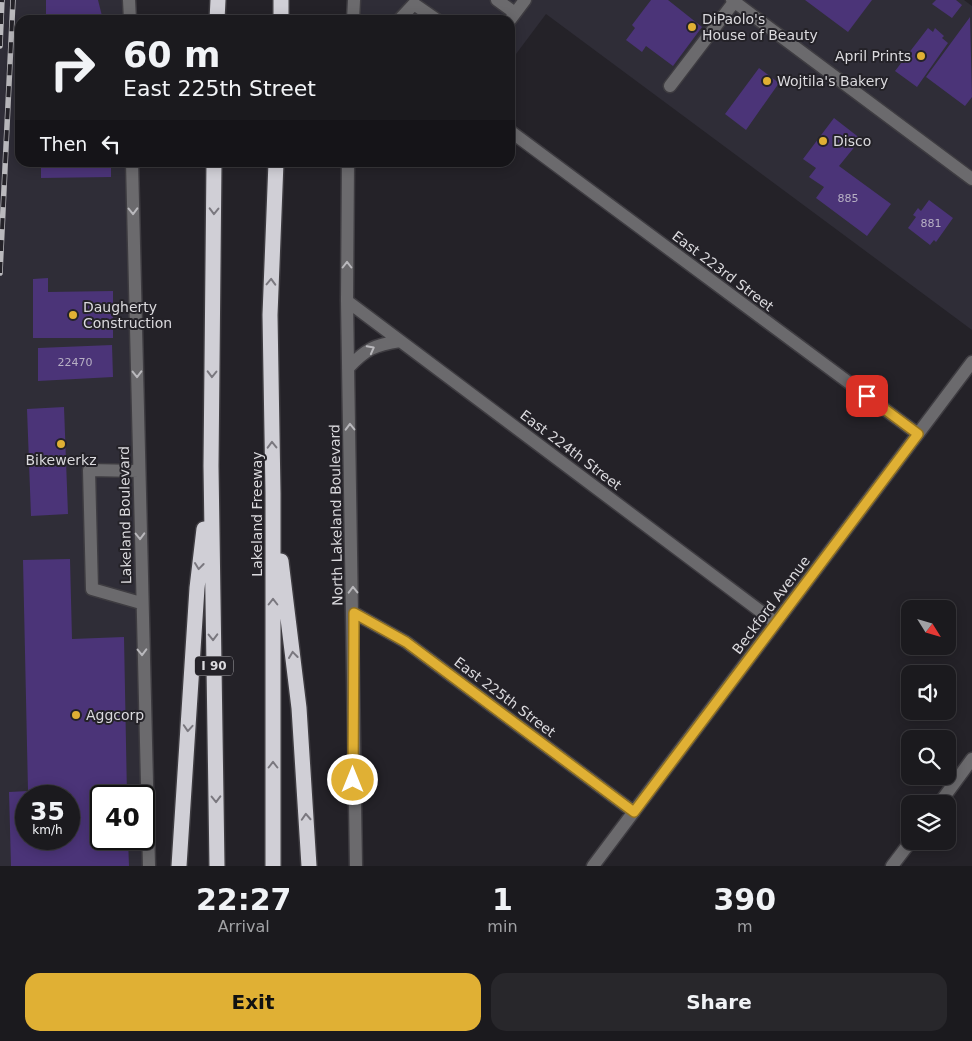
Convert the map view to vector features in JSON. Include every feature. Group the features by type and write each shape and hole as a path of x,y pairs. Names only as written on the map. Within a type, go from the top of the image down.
{"highway":[{"path":"217,15 218,0"},
{"path":"281,15 282,0"},
{"name":"I 90","path":"214,167 211,466 217,866"},
{"name":"Lakeland Freeway","path":"273,866 273,493 270,315 276,167"},
{"path":"179,866 197,588 211,466"},
{"path":"273,493 299,708 308,866"}],"street":[{"path":"129,0 130,15"},
{"path":"497,0 510,15"},
{"path":"514,15 525,0"},
{"path":"670,86 733,1 972,179"},
{"path":"404,15 414,4 430,15"},
{"name":"East 223rd Street","path":"515,135 918,434"},
{"name":"Lakeland Boulevard","path":"132,167 141,603 149,866"},
{"name":"North Lakeland Boulevard","path":"348,167 347,302 354,613 353,780 356,866"},
{"name":"East 224th Street","path":"347,302 776,622"},
{"path":"348,368 361,354 376,345 400,341"},
{"name":"Beckford Avenue","path":"593,866 972,362"},
{"path":"139,471 89,470 92,589 141,603"},
{"name":"East 225th Street","path":"354,613 406,642 634,812"},
{"path":"946,795 972,760"},
{"path":"892,866 904,850"}],"shaded area":[{"path":"0,0 129,0 130,15 15,15 15,167 132,167 147,785 90,785 90,850 149,850 149,866 0,866"},
{"path":"354,0 964,0 972,6 972,330 546,14 515,55 515,15 358,15 353,11"}],"building":[{"path":"46,0 98,0 102,15 46,15"},
{"path":"651,0 668,0 702,27 673,66 646,46 642,52 626,40 635,28 632,25"},
{"path":"805,0 872,0 848,32"},
{"path":"936,0 956,0 962,5 952,18 932,4"},
{"path":"970,17 972,97 965,106 926,77"},
{"path":"928,28 933,32 935,28 944,36 942,38 948,43 917,87 895,71"},
{"path":"759,68 779,83 746,130 725,114"},
{"path":"834,118 861,139 839,166 891,204 867,236 816,198 824,187 809,177 816,168 803,159"},
{"path":"41,167 111,167 111,177 41,178"},
{"path":"929,200 953,218 936,242 934,240 930,245 908,228 916,217 913,215 918,208 921,211"},
{"name":"Daugherty Construction","path":"48,278 48,292 113,291 113,338 33,338 33,279"},
{"path":"112,345 113,377 38,381 38,348"},
{"path":"64,407 68,514 31,516 27,409"},
{"name":"Aggcorp","path":"70,559 72,639 124,637 127,785 90,785 90,850 128,850 129,866 11,866 9,792 15,792 15,850 80,850 80,785 28,785 23,560"}],"railway":[{"path":"0,46 2,0"},
{"path":"0,273 13,0"}],"place":[{"name":"DiPaolo's House of Beauty","path":"692,27"},
{"name":"April Prints","path":"921,56"},
{"name":"Wojtila's Bakery","path":"767,81"},
{"name":"Disco","path":"823,141"},
{"name":"Daugherty Construction","path":"73,315"},
{"name":"Bikewerkz","path":"61,444"},
{"name":"Aggcorp","path":"76,715"}],"route":[{"path":"353,780 354,613 406,642 634,812 918,434 867,396"}]}
